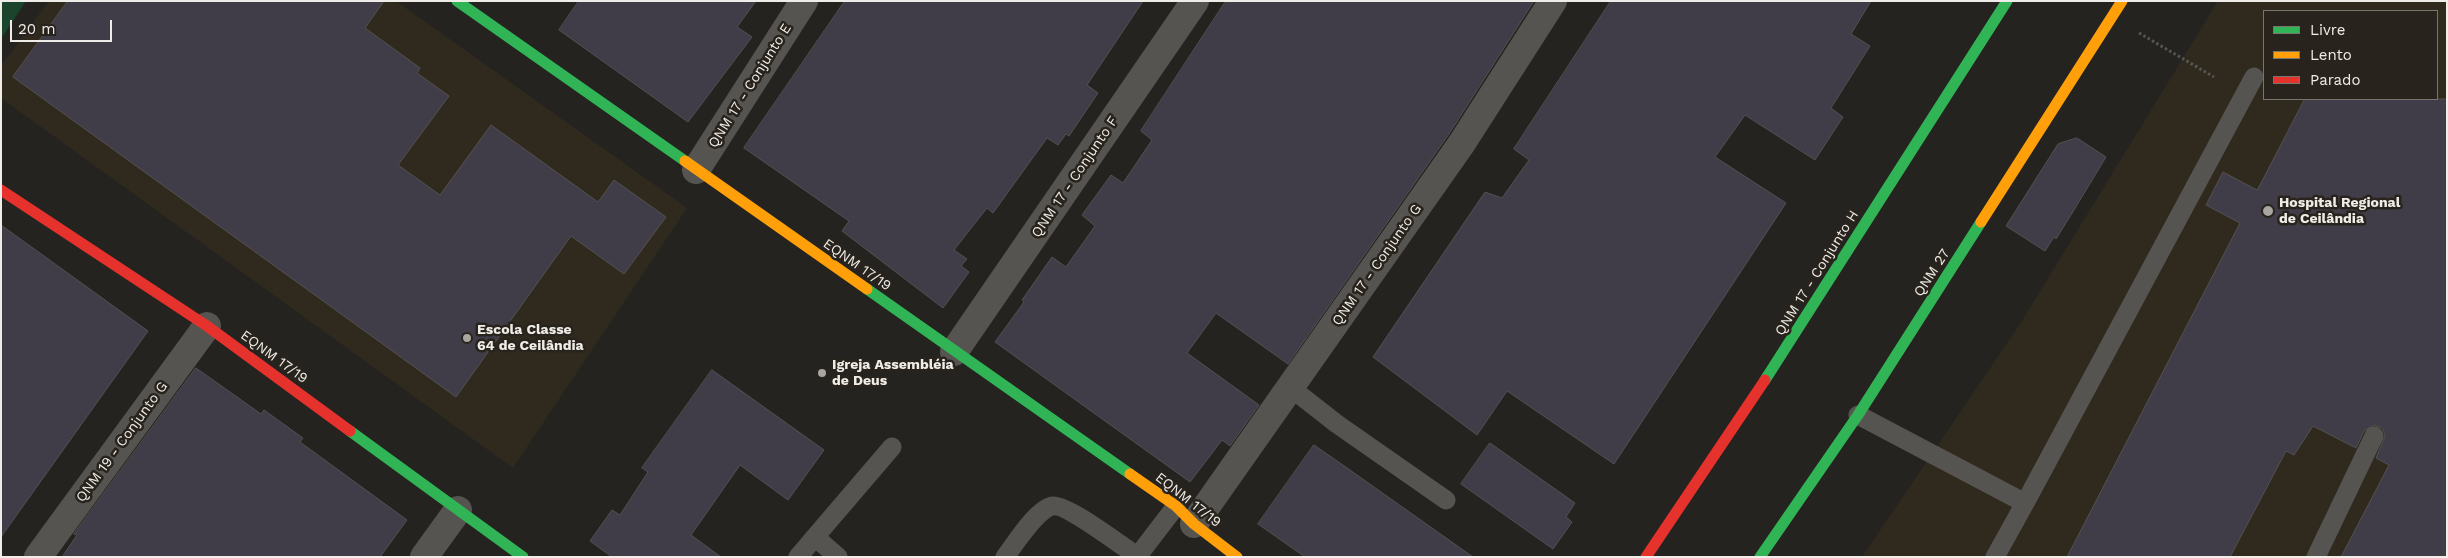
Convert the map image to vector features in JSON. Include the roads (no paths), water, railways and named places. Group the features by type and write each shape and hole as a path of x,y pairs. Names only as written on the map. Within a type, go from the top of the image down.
{"street":[{"name":"EQNM 17/19","path":"457,1 1185,515 1237,557"},
{"name":"QNM 17 - Conjunto E","path":"696,170 804,1"},
{"name":"QNM 17 - Conjunto F","path":"954,352 1195,1"},
{"name":"QNM 17 - Conjunto G","path":"1185,515 1291,388 1462,143 1553,1"},
{"name":"QNM 17 - Conjunto H","path":"1646,557 1790,343 2008,1"},
{"name":"QNM 27","path":"1760,557 1858,415 2122,1"},
{"name":"EQNM 17/19","path":"1,190 207,326 523,557"},
{"name":"QNM 19 - Conjunto G","path":"38,557 207,326"},
{"path":"424,557 458,510"}],"lane":[{"path":"1994,557 2025,503 2254,77"},
{"path":"1291,388 1337,424 1446,500"},
{"path":"1858,415 2025,503"},
{"path":"2316,557 2374,436"},
{"path":"798,557 892,447"},
{"path":"1005,557 1038,516 1051,506 1062,507 1074,514 1137,557 1185,515"},
{"path":"815,537 838,557"}],"place":[{"name":"Hospital Regional de Ceilândia","path":"2268,211"},
{"name":"Escola Classe 64 de Ceilândia","path":"467,338"},
{"name":"Igreja Assembléia de Deus","path":"822,373"}]}
